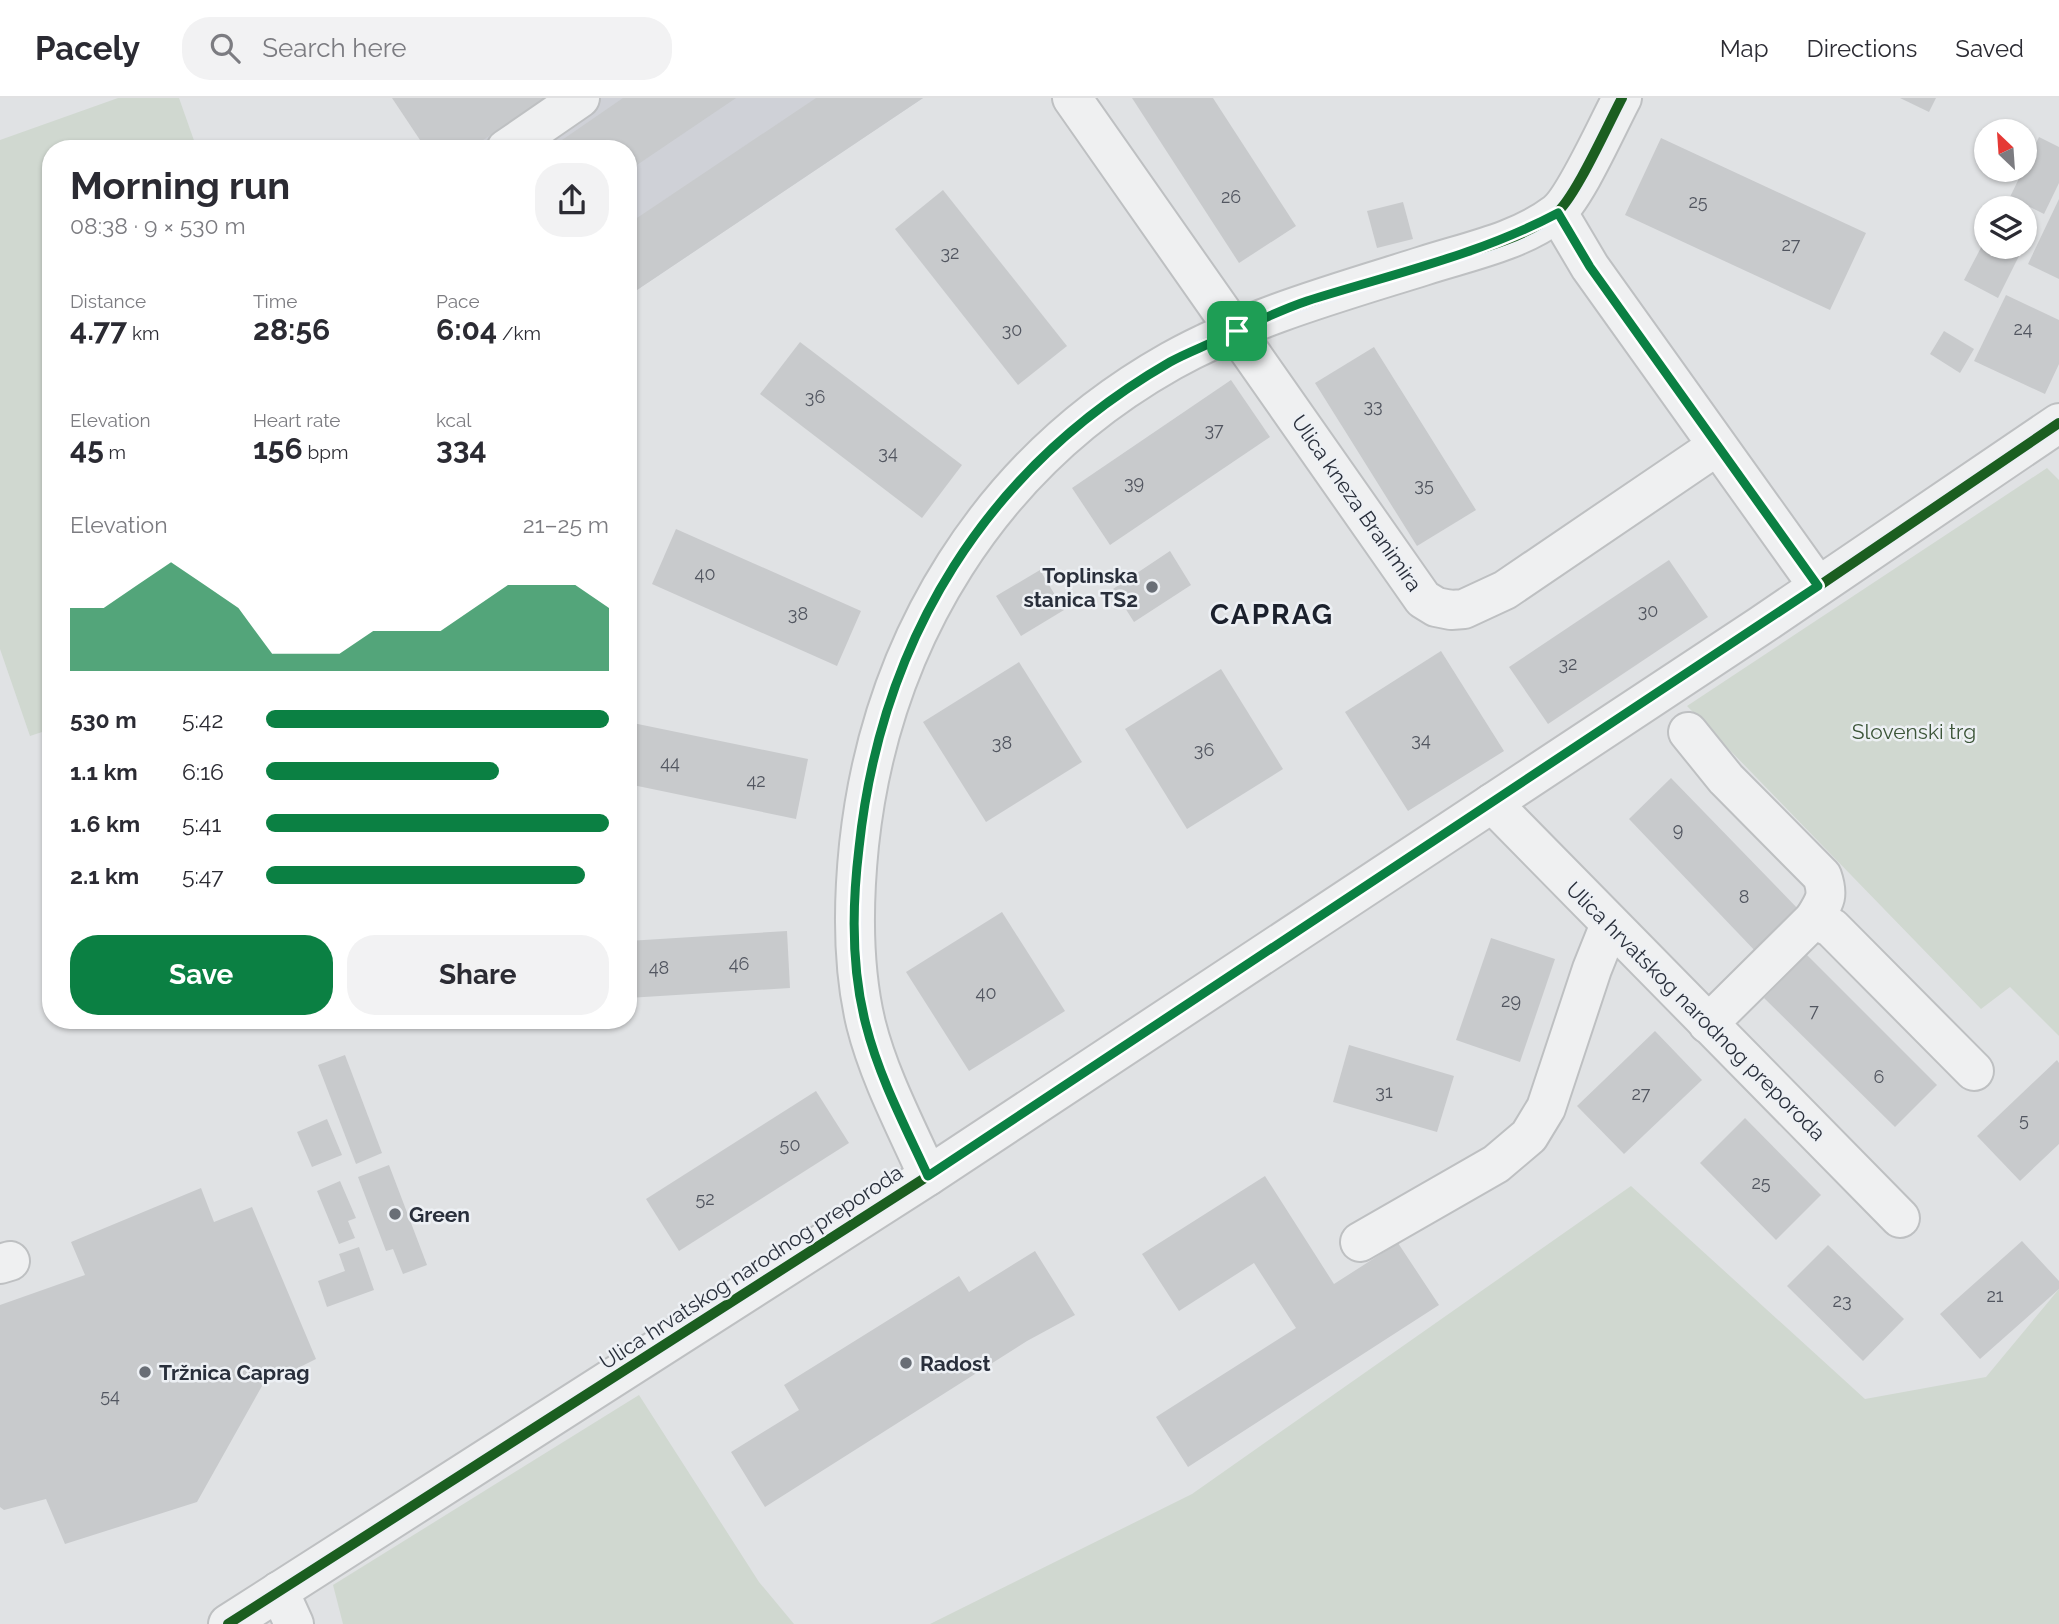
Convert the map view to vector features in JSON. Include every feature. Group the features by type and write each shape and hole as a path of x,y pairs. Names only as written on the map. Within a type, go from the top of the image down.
{"street":[{"path":"519,140 580,98"},
{"name":"Ulica kneza Branimira","path":"1072,98 1423,599 1436,607 1464,610 1505,590 1717,446"},
{"path":"928,1176 879,1064 866,1025 857,977 854,925 857,866 866,788 888,704 931,606 961,552 1009,491 1054,446 1108,403 1171,361 1304,302 1482,247 1520,233 1558,213 1622,98"},
{"path":"1558,213 1590,267 1818,586"},
{"name":"Ulica hrvatskog narodnog preporoda","path":"228,1624 287,1608 928,1176 1818,586 2052,440"},
{"path":"1688,732 1726,779 1822,876 1826,889 1825,900 1814,919 1708,1024"},
{"name":"Ulica hrvatskog narodnog preporoda","path":"1492,803 1900,1218"},
{"path":"1814,919 1832,928 1974,1071"},
{"path":"1360,1242 1496,1164 1529,1136 1546,1108 1587,981 1611,924"}],"shaded area":[{"path":"410,98 923,98 637,290 637,140 439,140"}],"green space":[{"path":"118,98 179,98 194,140 42,140 42,732 30,736 0,649 0,140"},
{"name":"Slovenski trg","path":"2047,468 2059,480 2059,1036 2010,987 1981,1009 1687,706"},
{"path":"1631,1186 1865,1399 1986,1377 2059,1289 2059,1624 930,1624 1192,1494"},
{"path":"639,1395 759,1582 794,1624 343,1624 333,1585"}],"building":[{"path":"392,98 545,98 483,140 420,140"},
{"path":"623,98 736,98 637,165 637,140 562,140"},
{"path":"816,98 923,98 637,290 637,218"},
{"path":"1132,98 1213,98 1296,226 1239,263"},
{"path":"1900,98 1936,98 1929,112"},
{"path":"2039,137 2059,147 2059,183 2044,214 2037,210 2037,196 2010,196 2017,182 2037,182"},
{"path":"1661,138 1866,233 1830,310 1625,215"},
{"path":"943,190 1067,346 1018,385 895,229"},
{"path":"2059,199 2059,279 2028,264 2030,259 2037,259 2037,245"},
{"path":"1403,202 1413,239 1377,248 1367,211"},
{"path":"1975,259 2018,259 1998,298 1964,280"},
{"path":"2006,295 2059,320 2059,364 2045,394 1974,361"},
{"path":"1944,331 1974,349 1960,373 1930,354"},
{"path":"800,342 962,465 922,518 760,394"},
{"path":"1374,347 1476,510 1417,546 1315,383"},
{"path":"1231,380 1270,437 1110,545 1072,488"},
{"path":"676,529 861,611 837,666 652,584"},
{"name":"Toplinska stanica TS2","path":"1170,551 1191,585 1134,622 1113,589"},
{"path":"1669,560 1708,617 1548,724 1509,667"},
{"path":"1040,570 1064,610 1021,636 996,596"},
{"path":"1441,651 1504,751 1408,811 1345,712"},
{"path":"1019,662 1082,762 986,822 923,722"},
{"path":"1221,669 1283,769 1187,829 1125,729"},
{"path":"637,724 808,759 796,819 637,786"},
{"path":"1671,778 1802,913 1759,955 1629,819"},
{"path":"1002,912 1065,1011 969,1071 906,972"},
{"path":"787,931 790,988 637,997 637,940"},
{"path":"1491,938 1555,959 1520,1062 1456,1040"},
{"path":"1807,955 1937,1085 1895,1127 1764,998"},
{"path":"1655,1031 1702,1080 1624,1154 1577,1106"},
{"path":"1349,1045 1454,1076 1437,1132 1333,1102"},
{"path":"345,1055 382,1153 356,1164 318,1065"},
{"path":"2057,1060 2059,1144 2020,1181 1977,1136"},
{"path":"816,1091 849,1143 679,1251 646,1199"},
{"path":"1745,1118 1821,1195 1776,1240 1700,1163"},
{"path":"327,1119 342,1155 312,1167 297,1132"},
{"path":"389,1165 427,1265 403,1274 393,1249 386,1251 358,1177"},
{"path":"1265,1176 1334,1284 1398,1243 1439,1305 1188,1467 1156,1417 1296,1328 1254,1263 1179,1311 1142,1254"},
{"path":"340,1181 356,1218 348,1221 355,1238 339,1244 317,1191"},
{"name":"Tržnica Caprag","path":"201,1188 214,1222 252,1207 316,1359 262,1386 197,1502 65,1544 46,1499 4,1510 0,1507 0,1305 85,1275 71,1242"},
{"path":"2022,1241 2059,1281 2059,1289 1980,1359 1940,1314"},
{"path":"1828,1245 1904,1319 1863,1361 1787,1286"},
{"path":"359,1247 374,1290 327,1307 318,1281 345,1271 339,1254"},
{"name":"Radost","path":"1035,1251 1075,1315 1027,1341 765,1507 731,1452 799,1410 784,1385 959,1276 969,1292"}],"cycle path":[{"path":"928,1176 886,1082 866,1024 856,957 856,890 859,845 871,770 892,697 920,629 955,564 999,505 1049,451 1107,403 1171,361 1232,331 1294,307 1508,239 1555,214 1572,194 1622,98"},
{"path":"228,1624 928,1176 1760,626 2059,423"}],"place":[{"name":"Toplinska stanica TS2","path":"1152,587"},
{"name":"Green","path":"395,1214"},
{"name":"Radost","path":"906,1363"},
{"name":"Tržnica Caprag","path":"145,1372"}],"district":[{"name":"CAPRAG","path":"1272,614"}],"route":[{"path":"1558,213 1590,267 1818,586 928,1176 879,1064 866,1025 857,977 855,898 864,797 888,704 931,606 961,552 1009,491 1054,446 1108,403 1171,361 1237,331 1304,302 1482,247 1520,233 1558,213"}]}
